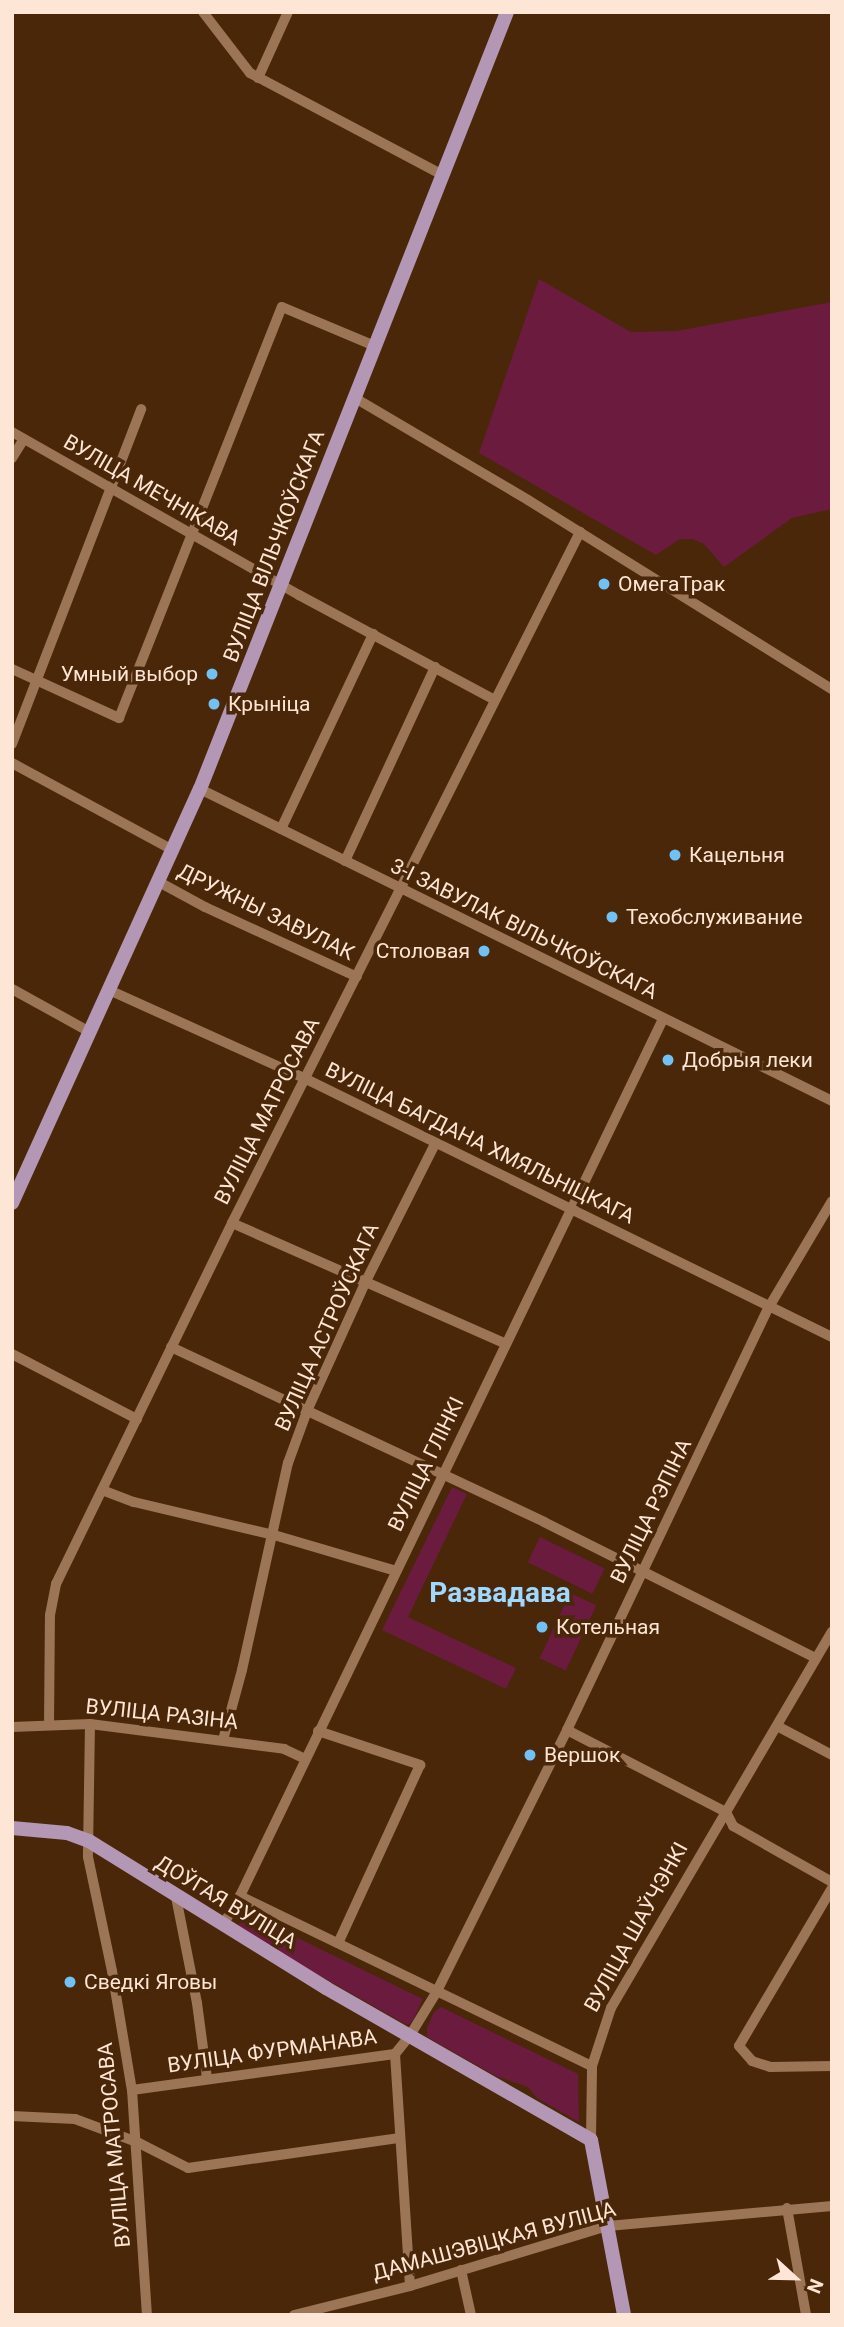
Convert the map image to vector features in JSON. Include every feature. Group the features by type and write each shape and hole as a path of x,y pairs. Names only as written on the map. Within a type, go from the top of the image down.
{"main road":[{"name":"ВУЛІЦА ВІЛЬЧКОЎСКАГА","path":"12,1203 200,789 508,12"},
{"name":"ДОЎГАЯ ВУЛІЦА","path":"12,1828 67,1833 89,1841 176,1897 409,2037 592,2140"},
{"name":"ВУЛІЦА ШАЎЧЭНКІ","path":"592,2140 624,2315"}],"street":[{"path":"203,12 250,73 443,175"},
{"path":"258,78 288,12"},
{"path":"12,669 119,718 282,307 375,346"},
{"path":"355,398 580,532 832,688"},
{"path":"12,744 141,410"},
{"name":"ВУЛІЦА МЕЧНІКАВА","path":"12,432 282,585 495,700"},
{"path":"12,458 24,439"},
{"name":"ВУЛІЦА МАТРОСАВА","path":"49,1724 50,1606 57,1584 304,1078 580,532"},
{"path":"281,829 373,634"},
{"path":"345,861 435,667"},
{"path":"12,763 173,850"},
{"name":"3-І ЗАВУЛАК ВІЛЬЧКОЎСКАГА","path":"200,789 832,1101"},
{"name":"ДРУЖНЫ ЗАВУЛАК","path":"159,882 205,907 357,977"},
{"path":"12,989 90,1032"},
{"name":"ВУЛІЦА БАГДАНА ХМЯЛЬНІЦКАГА","path":"109,990 304,1078 832,1337"},
{"name":"ВУЛІЦА ГЛІНКІ","path":"223,1925 240,1896 504,1343 663,1019"},
{"name":"ВУЛІЦА АСТРОЎСКАГА","path":"223,1740 274,1535 288,1463 307,1411 366,1281 436,1142"},
{"name":"ВУЛІЦА РЭПІНА","path":"436,1993 567,1730 769,1307 832,1200"},
{"path":"232,1223 504,1343"},
{"path":"171,1347 442,1475 816,1658"},
{"path":"12,1354 137,1419"},
{"path":"102,1490 134,1502 274,1535 396,1571"},
{"name":"ВУЛІЦА ШАЎЧЭНКІ","path":"592,2140 592,2066 611,2008 832,1632"},
{"name":"ВУЛІЦА МАТРОСАВА","path":"90,1724 88,1857 112,1971 132,2090 147,2315"},
{"name":"ВУЛІЦА РАЗІНА","path":"12,1727 90,1724 284,1749 305,1759"},
{"path":"777,1726 832,1755"},
{"path":"567,1730 726,1812 733,1826 832,1882"},
{"path":"318,1731 420,1765 338,1943"},
{"path":"832,1888 739,2046 752,2062 770,2067 832,2066"},
{"name":"ДОЎГАЯ ВУЛІЦА","path":"240,1896 436,1993 592,2066"},
{"path":"176,1897 197,2003 206,2078"},
{"path":"409,2037 436,1993"},
{"name":"ВУЛІЦА ФУРМАНАВА","path":"132,2090 395,2054 409,2037"},
{"path":"395,2054 410,2286"},
{"path":"12,2116 75,2119 137,2142 188,2168 400,2138"},
{"name":"ДАМАШЭВІЦКАЯ ВУЛІЦА","path":"295,2315 410,2286 608,2225 832,2206"},
{"path":"787,2208 806,2315"},
{"path":"461,2270 471,2315"}],"shaded area":[{"path":"539,279 631,332 676,331 832,302 832,509 792,518 724,567 704,544 692,539 680,539 656,555 479,453"},
{"path":"452,1487 467,1494 408,1617 516,1668 506,1689 382,1630"},
{"path":"540,1537 605,1569 592,1594 528,1562"},
{"path":"570,1593 596,1605 566,1671 540,1658"},
{"path":"244,1912 423,1999 412,2022 407,2025 237,1929"},
{"path":"441,2007 578,2074 579,2122 537,2098 528,2087 496,2076 427,2037 427,2028 434,2012"}],"place":[{"name":"ОмегаТрак","path":"604,584"},
{"name":"Умный выбор","path":"212,674"},
{"name":"Крыніца","path":"214,704"},
{"name":"Кацельня","path":"675,855"},
{"name":"Техобслуживание","path":"612,917"},
{"name":"Столовая","path":"484,951"},
{"name":"Добрыя леки","path":"668,1060"},
{"name":"Котельная","path":"542,1627"},
{"name":"Вершок","path":"530,1755"},
{"name":"Сведкі Яговы","path":"70,1982"}],"district":[{"name":"Развадава","path":"500,1593"}]}
